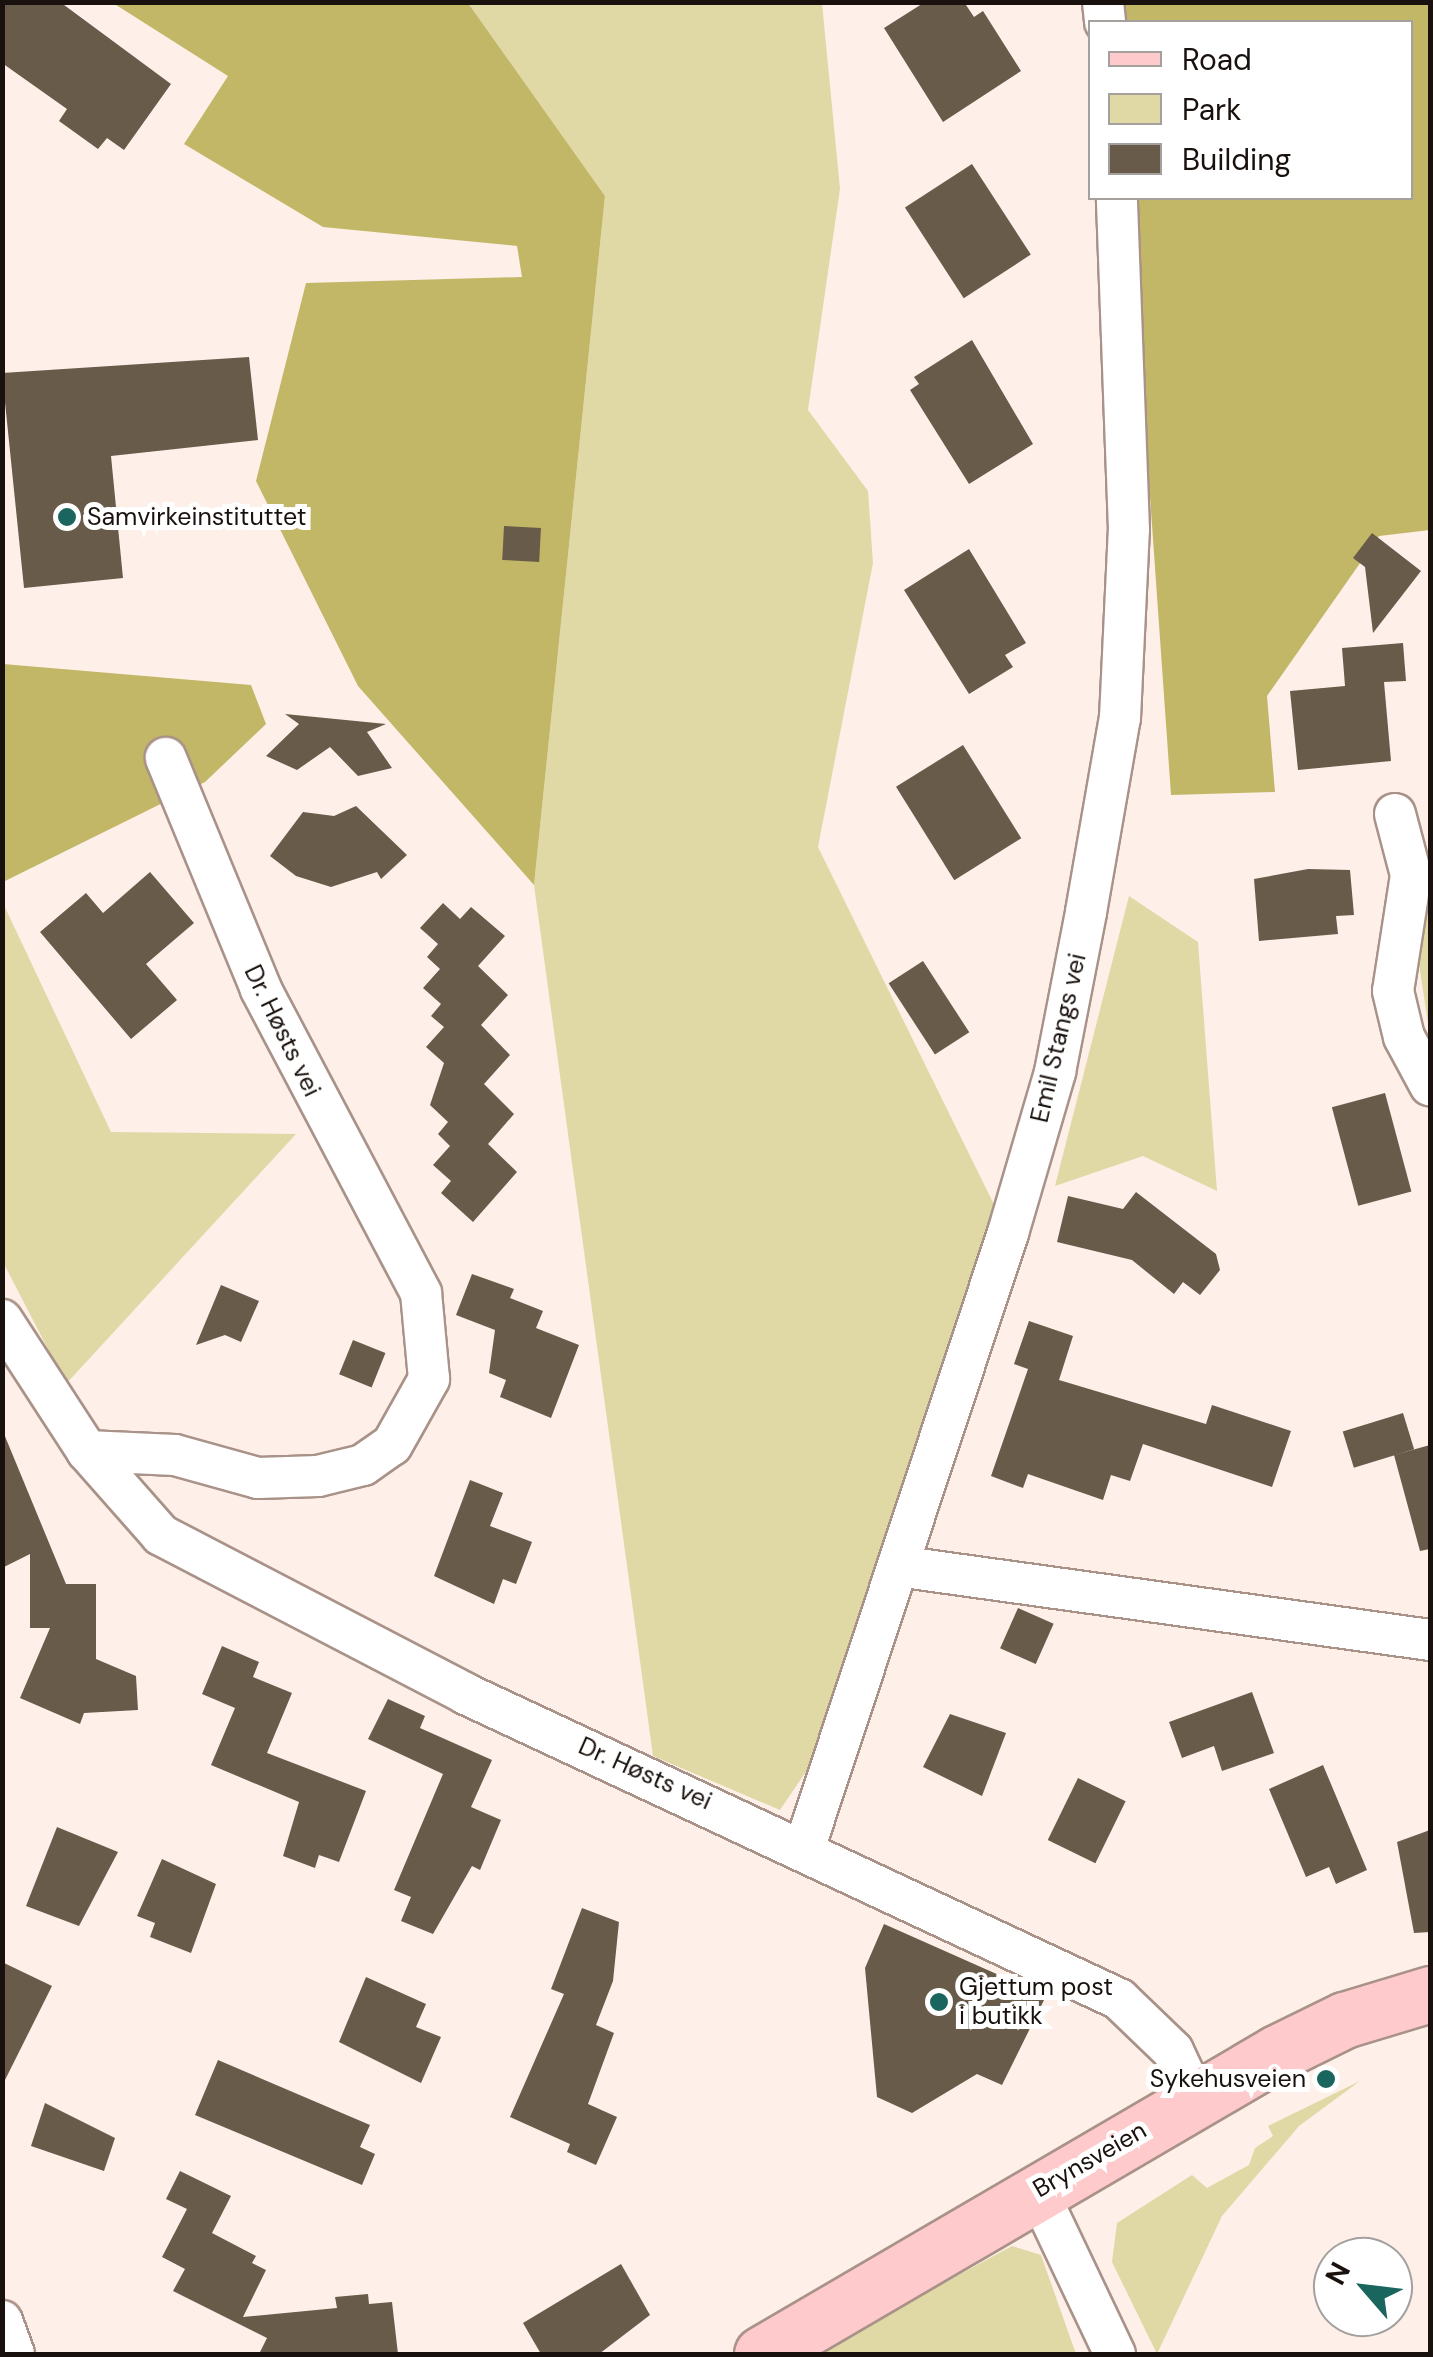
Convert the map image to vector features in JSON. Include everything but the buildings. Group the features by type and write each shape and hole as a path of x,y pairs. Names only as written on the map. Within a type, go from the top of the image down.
{"main road":[{"name":"Brynsveien","path":"762,2354 1194,2098 1344,2020 1430,1994"}],"street":[{"name":"Emil Stangs vei","path":"805,1846 904,1567 1055,1072 1120,718 1130,530 1117,200"},
{"name":"Dr. Høsts vei","path":"86,1451 175,1455 258,1478 318,1476 362,1465 392,1446 429,1379 421,1294 261,989 166,758"},
{"path":"1395,814 1411,875 1393,990 1404,1037 1430,1085"},
{"name":"Dr. Høsts vei","path":"2,1320 86,1451 161,1535 243,1584 805,1846 1119,1999 1173,2051 1194,2098"},
{"path":"904,1567 1430,1640"},
{"path":"1037,2190 1115,2354"},
{"path":"2,2321 14,2354"}],"green space":[{"path":"468,3 822,3 840,189 808,410 868,491 873,563 818,847 1008,1233 864,1686 780,1810 653,1756 534,885 605,196"},
{"path":"1430,858 1430,1037 1418,957"},
{"path":"1129,896 1198,942 1217,1191 1143,1156 1055,1186"},
{"path":"2,901 111,1132 296,1134 66,1384 3,1262"},
{"path":"1360,2081 1299,2126 1222,2216 1157,2354 1112,2262 1117,2223 1192,2175 1207,2188 1249,2165 1255,2148 1273,2136 1268,2126"},
{"path":"1012,2246 1041,2255 1076,2354 813,2354"}],"shaded area":[{"path":"113,3 468,3 605,196 534,885 358,686 256,481 306,283 522,277 517,246 323,227 184,144 228,76"},
{"path":"1115,3 1430,3 1430,530 1379,536 1267,696 1275,792 1171,795 1129,200 1413,200 1413,20 1116,20"},
{"path":"3,664 251,685 266,724 205,782 3,882"}],"place":[{"name":"Samvirkeinstituttet","path":"67,517"},
{"name":"Gjettum post i butikk","path":"939,2002"},
{"name":"Sykehusveien","path":"1326,2079"}]}
